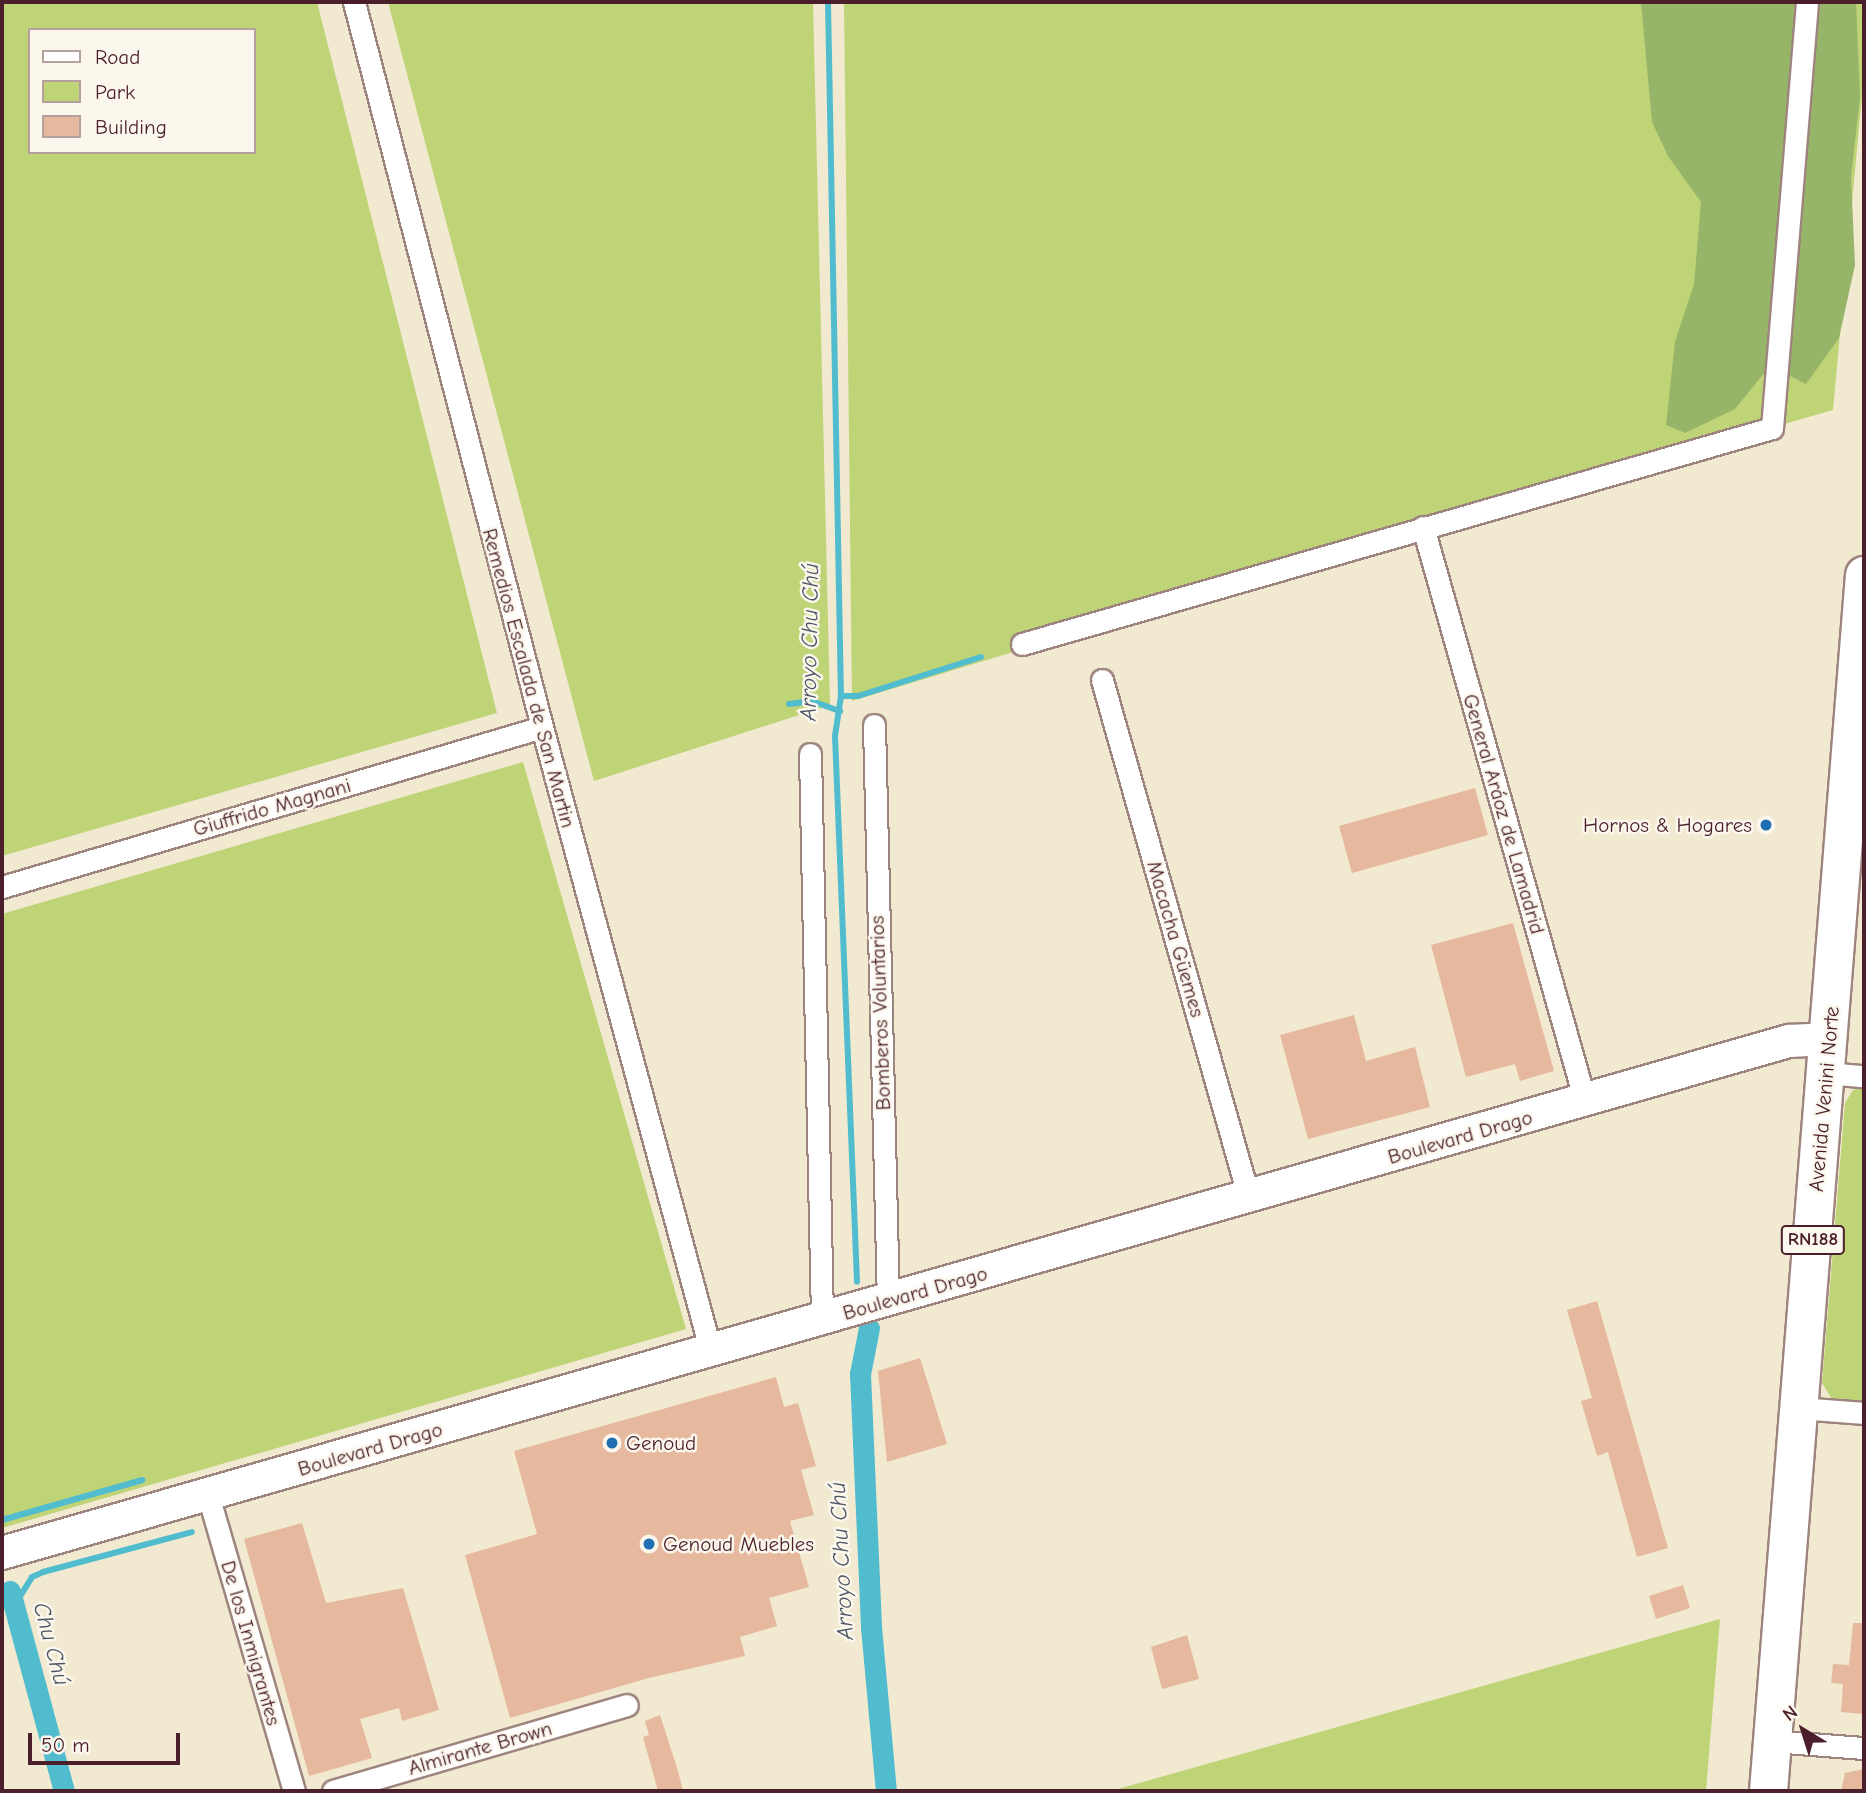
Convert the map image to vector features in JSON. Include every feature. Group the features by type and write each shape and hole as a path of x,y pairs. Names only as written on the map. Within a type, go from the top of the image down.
{"highway":[{"name":"Avenida Venini Norte","path":"1768,1791 1828,1056 1858,742 1864,575"}],"main road":[{"name":"Boulevard Drago","path":"2,1553 1249,1198 1789,1041 1828,1056"}],"street":[{"name":"Remedios Escalada de San Martin","path":"354,2 542,727 711,1352"},
{"path":"1023,644 1772,428 1807,2"},
{"name":"General Aráoz de Lamadrid","path":"1423,527 1586,1101"},
{"name":"Macacha Güemes","path":"1102,680 1249,1198"},
{"name":"Bomberos Voluntarios","path":"874,725 885,1302"},
{"name":"Giuffrido Magnani","path":"2,887 542,727"},
{"path":"810,754 831,1317"},
{"path":"1828,1056 1864,1076"},
{"path":"1799,1408 1864,1413"},
{"name":"De los Inmigrantes","path":"208,1495 294,1791"},
{"name":"Almirante Brown","path":"333,1791 627,1705"},
{"path":"1772,1741 1864,1748"}],"green space":[{"path":"2,2 317,2 497,713 2,856"},
{"path":"388,2 813,2 830,705 594,781"},
{"path":"844,2 1864,2 1864,73 1833,410 1423,527 852,701"},
{"path":"1641,2 1856,2 1860,97 1851,178 1855,265 1839,338 1806,384 1770,366 1735,409 1685,433 1666,425 1675,342 1694,284 1701,202 1668,156 1652,122"},
{"path":"523,762 686,1329 2,1528 2,914"},
{"path":"1864,1087 1864,1404 1833,1401 1822,1383 1845,1103 1853,1090"},
{"path":"1720,1619 1706,1791 1111,1791"}],"building":[{"path":"1475,788 1488,835 1352,873 1339,826"},
{"path":"1513,923 1554,1071 1520,1081 1515,1064 1466,1077 1431,945"},
{"path":"1354,1015 1366,1061 1415,1047 1430,1107 1308,1139 1280,1035"},
{"path":"1597,1301 1668,1548 1637,1557 1608,1452 1597,1456 1581,1401 1592,1398 1567,1310"},
{"path":"920,1358 947,1444 887,1462 878,1371"},
{"name":"Genoud Muebles","path":"776,1377 784,1407 798,1403 816,1466 801,1470 814,1515 790,1521 809,1587 769,1598 777,1626 740,1637 745,1656 649,1678 510,1718 465,1555 537,1534 514,1451"},
{"path":"302,1523 326,1603 403,1588 439,1710 402,1721 399,1708 360,1719 372,1758 309,1776 244,1539"},
{"path":"1683,1585 1690,1608 1656,1619 1649,1596"},
{"path":"1853,1623 1864,1623 1864,1714 1841,1712 1843,1684 1831,1683 1833,1664 1849,1665"},
{"path":"1187,1635 1199,1679 1162,1689 1151,1647"},
{"path":"660,1715 683,1791 658,1791 643,1737 649,1735 645,1721"},
{"path":"1864,1769 1864,1791 1841,1791 1845,1773"}],"waterway":[{"name":"Arroyo Chu Chú","path":"828,2 841,696 835,736 857,1282"},
{"path":"841,696 858,696 981,657"},
{"path":"789,704 812,701 840,711"},
{"name":"Arroyo Chu Chú","path":"869,1328 860,1374 871,1627 886,1791"},
{"path":"2,1520 142,1480"},
{"path":"14,1606 32,1577 43,1572 192,1532"},
{"name":"Chu Chú","path":"10,1591 64,1791"}],"place":[{"name":"Hornos & Hogares","path":"1766,825"},
{"name":"Genoud","path":"612,1443"},
{"name":"Genoud Muebles","path":"649,1544"}]}
